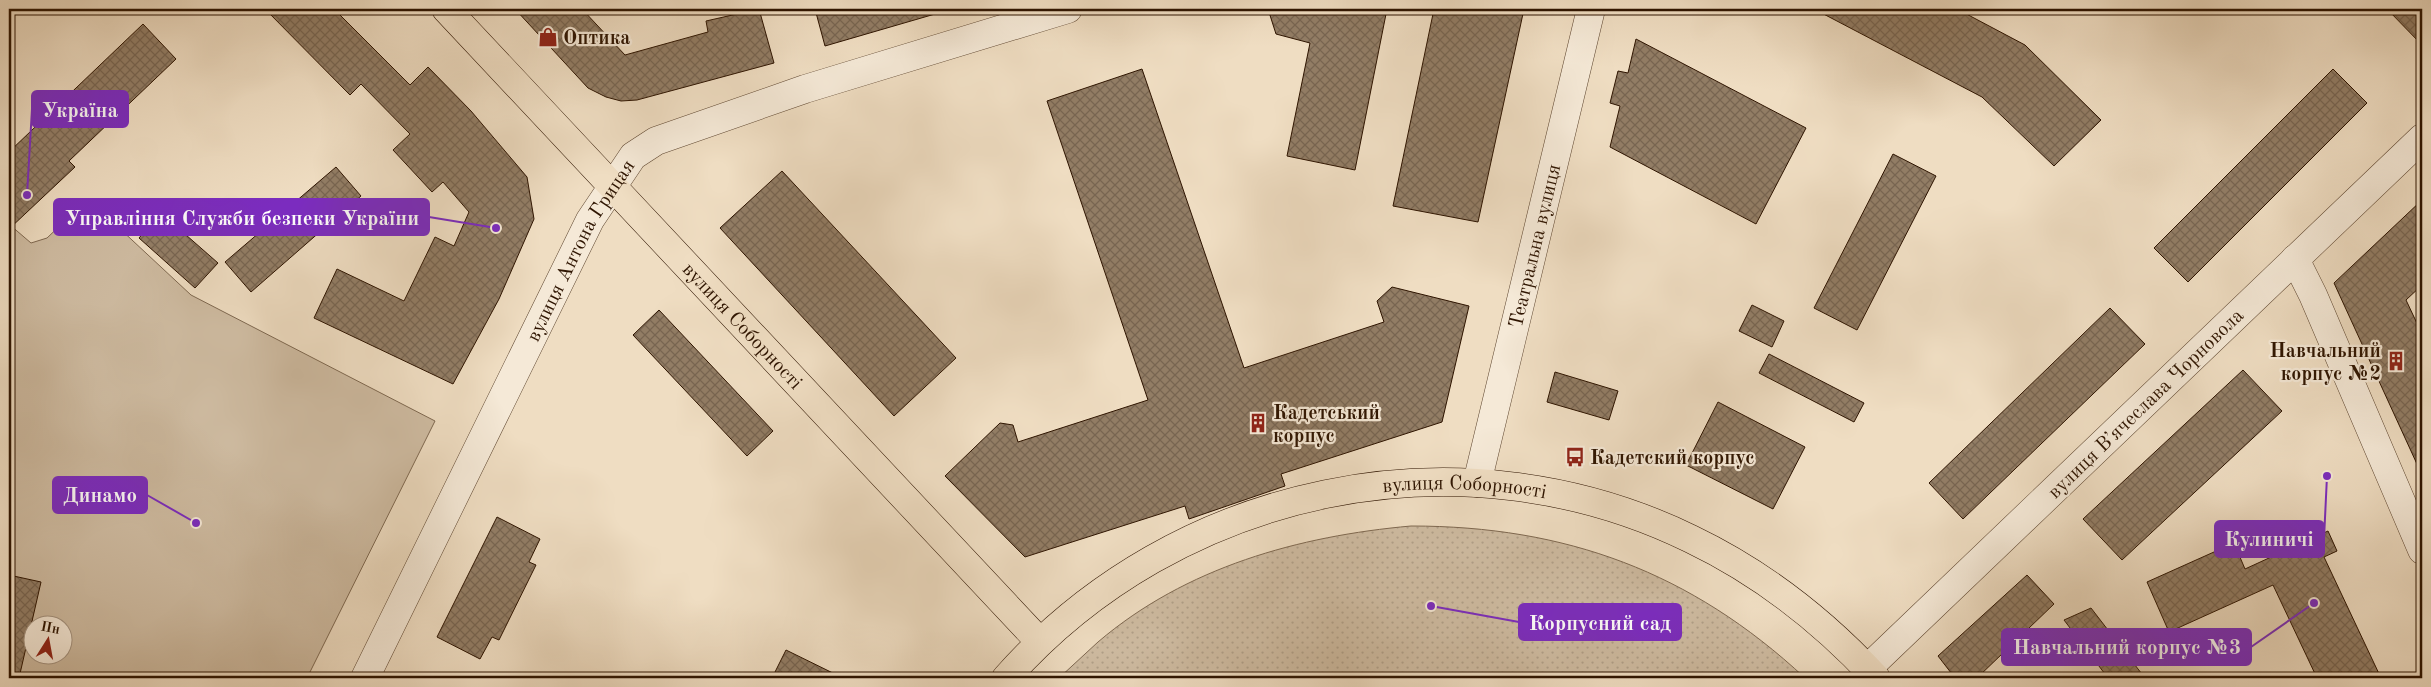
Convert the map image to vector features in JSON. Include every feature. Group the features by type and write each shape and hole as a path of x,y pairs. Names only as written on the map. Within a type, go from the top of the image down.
{"main road":[{"name":"вулиця Соборності","path":"446,9 1040,642"},
{"name":"вулиця Соборності","path":"1006,678 1040,642 1084,604 1124,576 1173,547 1249,514 1343,490 1392,484 1477,483 1510,485 1604,506 1691,539 1742,566 1787,597 1824,627 1871,674"}],"street":[{"name":"вулиця Антона Грицая","path":"365,678 590,220 611,185 633,156 656,141 805,89 1068,9"},
{"name":"Театральна вулиця","path":"1477,483 1591,9"},
{"name":"вулиця Вʼячеслава Чорновола","path":"1871,674 2295,259 2422,138"},
{"path":"2295,259 2313,295 2422,550"}],"shaded area":[{"path":"88,199 191,295 435,421 307,678 9,678 9,226 31,243 47,238"},
{"path":"1411,526 1468,528 1522,535 1574,546 1623,562 1671,583 1717,610 1762,641 1805,678 1059,678 1098,642 1132,616 1168,594 1206,575 1286,547 1327,538"}],"building":[{"path":"265,9 334,9 410,85 428,67 471,111 527,177 534,219 499,299 453,384 314,318 337,269 404,301 435,237 454,246 469,212 443,182 432,192 393,150 410,134 361,84 350,95"},
{"path":"515,9 582,9 625,55 708,32 706,21 759,9 774,63 637,100 621,101 606,97 588,88"},
{"path":"815,9 934,9 935,14 825,46"},
{"path":"1268,9 1387,9 1355,170 1287,156 1310,43 1276,34"},
{"path":"1434,9 1524,9 1478,222 1393,206"},
{"path":"1814,9 1957,9 2025,45 2101,120 2054,166 1982,97"},
{"path":"2387,9 2422,9 2422,45"},
{"path":"143,24 176,59 69,161 75,167 9,229 9,152"},
{"path":"1636,39 1806,128 1756,224 1610,147 1620,106 1610,103 1618,71 1628,73"},
{"name":"Кадетський корпус","path":"1142,69 1244,368 1384,322 1377,301 1392,287 1469,306 1442,422 1281,474 1285,486 1189,519 1185,506 1025,557 945,476 1000,423 1013,425 1018,442 1148,400 1047,101"},
{"path":"2333,69 2367,103 2188,282 2154,248"},
{"path":"1893,154 1936,176 1857,330 1814,308"},
{"path":"336,167 361,196 251,292 225,262"},
{"path":"782,171 956,358 894,416 720,228"},
{"name":"Навчальний корпус №2","path":"2422,200 2422,285 2406,300 2422,334 2422,475 2334,283"},
{"path":"161,213 218,263 195,288 139,238"},
{"path":"1752,305 1784,321 1772,347 1739,331"},
{"path":"2110,308 2145,344 1963,519 1929,483"},
{"path":"659,310 773,431 747,456 633,335"},
{"path":"1769,354 1864,403 1854,422 1759,373"},
{"path":"2243,370 2282,411 2122,560 2083,519"},
{"path":"1555,372 1618,391 1609,420 1547,402"},
{"path":"1718,402 1805,447 1773,509 1686,465"},
{"path":"497,517 540,539 529,562 536,565 499,640 492,637 480,659 437,637"},
{"path":"2328,531 2337,551 2324,557 2381,678 2317,678 2273,585 2169,632 2147,582 2234,543 2245,569"},
{"path":"9,575 41,582 34,614 22,614 22,664 19,678 9,678"},
{"path":"2027,575 2054,604 1977,678 1955,678 1938,656"},
{"path":"2091,608 2145,678 2108,678 2064,620"},
{"path":"786,650 843,678 772,678"}],"place":[{"name":"Оптика","path":"548,37"},
{"name":"Україна","path":"27,195"},
{"name":"Управління Служби безпеки України","path":"496,228"},
{"name":"Навчальний корпус №2","path":"2396,361"},
{"name":"Кадетський корпус","path":"1258,423"},
{"name":"Кадетский корпус","path":"1575,457"},
{"name":"Кулиничі","path":"2327,476"},
{"name":"Динамо","path":"196,523"},
{"name":"Навчальний корпус №3","path":"2314,603"},
{"name":"Корпусний сад","path":"1431,606"}]}
